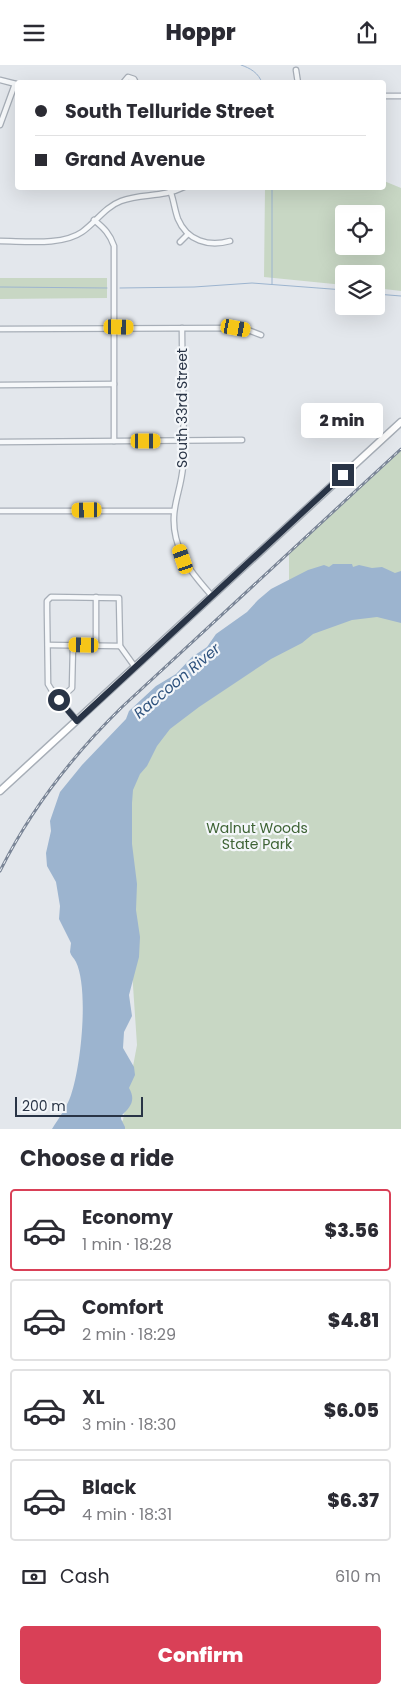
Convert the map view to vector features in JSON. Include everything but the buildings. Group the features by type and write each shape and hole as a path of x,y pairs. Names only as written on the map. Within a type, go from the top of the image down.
{"main road":[{"path":"0,791 401,422"}],"street":[{"path":"296,70 298,80"},
{"path":"0,80 15,84"},
{"path":"0,125 15,87"},
{"path":"386,97 401,96"},
{"path":"0,241 64,240 82,232 107,209 121,201 172,193 178,190"},
{"path":"172,193 178,221 188,234 198,241 210,244 230,241"},
{"path":"94,221 105,229 114,246 114,441"},
{"path":"180,242 188,234"},
{"path":"0,329 114,327 236,328 261,335"},
{"name":"South 33rd Street","path":"182,328 183,468 173,511 176,537 183,559 212,596"},
{"path":"0,385 114,384"},
{"path":"0,442 242,440"},
{"path":"0,511 173,511"},
{"path":"77,721 48,684 47,611 48,601 51,597 119,598 120,646 135,667"},
{"path":"96,597 96,645"},
{"path":"48,645 120,646"},
{"path":"59,700 72,688 73,645"}],"green space":[{"path":"386,182 401,188 401,291 385,289 385,265 335,265 335,284 264,277 265,190 386,190"},
{"path":"0,278 107,278 107,298 0,299"},
{"path":"401,449 401,585 289,597 289,553"},
{"name":"Walnut Woods State Park","path":"401,613 401,1129 117,1129 123,1120 137,1045 128,911 125,757 201,692 342,618"}],"water":[{"name":"Raccoon River","path":"333,564 352,564 353,567 359,565 372,568 382,567 395,573 401,571 401,623 377,617 352,620 313,634 302,643 271,659 199,707 170,729 157,746 147,766 140,774 133,790 132,844 137,884 136,910 140,937 139,957 129,995 132,1016 124,1032 123,1048 134,1067 135,1075 129,1088 132,1096 131,1103 121,1116 125,1129 52,1129 67,1104 75,1082 83,1009 80,974 70,952 71,943 59,919 60,906 56,882 47,866 46,853 51,831 50,821 60,792 82,765 126,719 129,711 156,686 176,674 192,657 207,647 216,634 247,612 271,589 308,570 324,565 329,567"}],"waterway":[{"path":"241,65 254,71 261,80"},
{"path":"272,190 272,284"},
{"path":"120,288 194,287 252,283 335,289"},
{"path":"0,287 107,288"},
{"path":"385,295 401,296"}],"railway":[{"path":"0,871 25,826 54,784 86,745 122,707 401,449"}],"route":[{"path":"59,700 77,721 343,475"}]}
